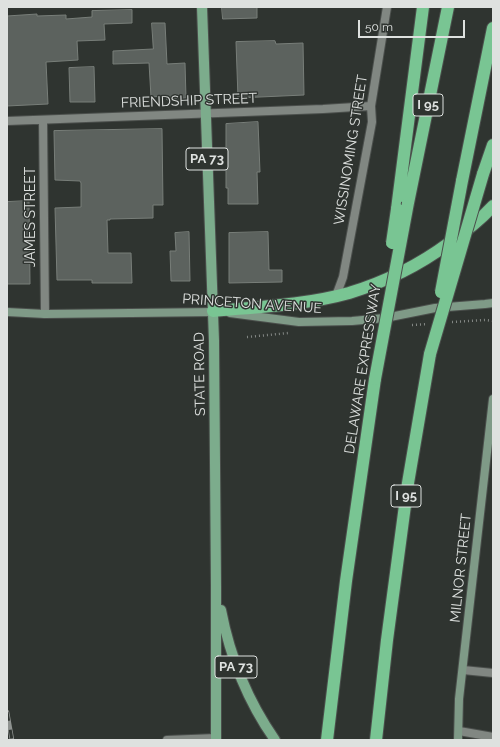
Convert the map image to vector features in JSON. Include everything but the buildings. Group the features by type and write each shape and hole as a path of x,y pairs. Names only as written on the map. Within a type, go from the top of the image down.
{"highway":[{"path":"375,379 423,7"},
{"name":"DELAWARE EXPRESSWAY","path":"327,738 346,581 375,379 408,203 448,7"},
{"name":"I 95","path":"376,740 387,640 408,483 462,181 493,28"},
{"path":"430,354 483,174 493,145"},
{"path":"213,312 296,303 336,296 386,280 431,256 465,232 493,206"}],"main road":[{"name":"STATE ROAD","path":"202,7 213,312 216,739"},
{"name":"PRINCETON AVENUE","path":"7,312 45,314 213,312 299,322 352,321 385,318 436,308 493,303"},
{"name":"MILNOR STREET","path":"458,740 459,699 493,399"},
{"name":"PA 73","path":"216,586 225,630 236,667 253,706 275,740"}],"street":[{"name":"WISSINOMING STREET","path":"336,296 344,277 372,122 371,106 387,7"},
{"name":"FRIENDSHIP STREET","path":"7,121 371,106"},
{"name":"JAMES STREET","path":"43,120 45,314"},
{"path":"463,670 493,673"},
{"path":"459,731 493,737"},
{"path":"167,740 216,739"}],"path":[{"path":"485,320 493,321"}],"railway":[{"path":"7,712 12,740"}]}
